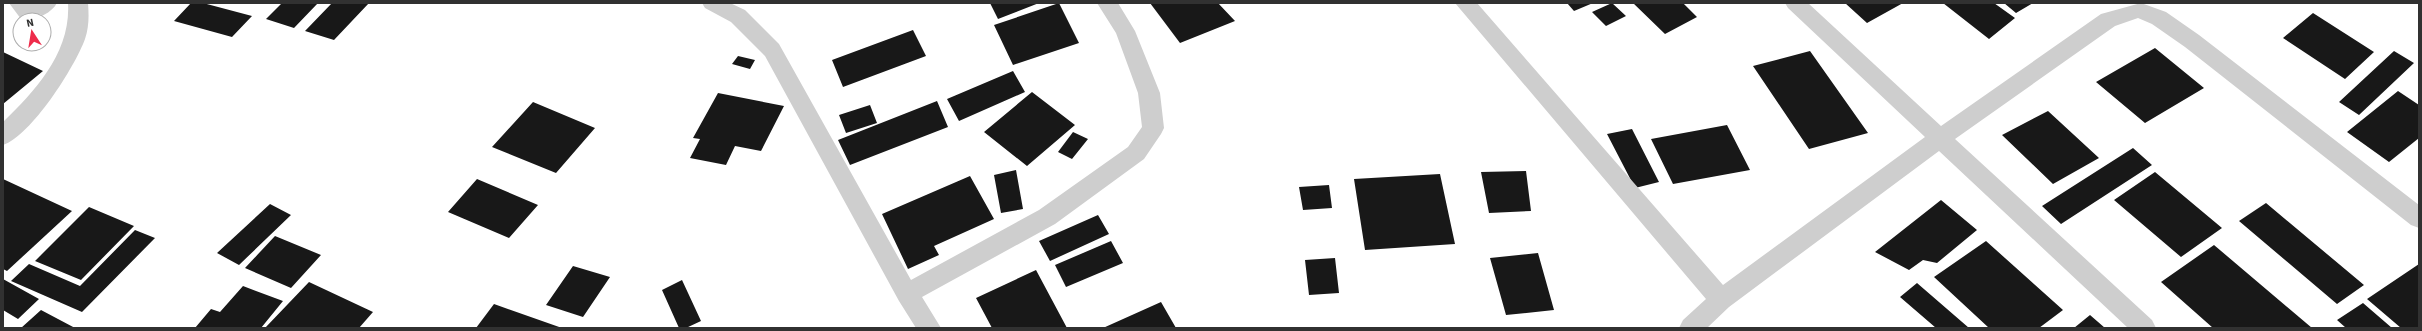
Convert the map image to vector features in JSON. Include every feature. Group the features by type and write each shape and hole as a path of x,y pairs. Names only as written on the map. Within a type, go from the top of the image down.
{"street":[{"path":"19,3 28,13 47,3"},
{"path":"3,136 52,82 72,46 80,12 78,3"},
{"path":"712,3 738,16 772,50 907,294 929,328"},
{"path":"907,294 1047,217 1136,153 1153,128 1150,93 1126,31 1108,3"},
{"path":"1465,3 1721,300"},
{"path":"1795,3 2144,328"},
{"path":"1691,328 1721,300 1940,138 2108,20 2135,6 2159,18 2192,41 2419,218"}],"building":[{"path":"191,3 203,3 252,16 232,37 174,21"},
{"path":"282,3 318,3 294,28 266,19"},
{"path":"332,3 369,3 334,40 305,31"},
{"path":"990,3 1039,3 998,19"},
{"path":"1059,3 1079,43 1013,65 994,25"},
{"path":"1150,3 1218,3 1235,21 1180,43"},
{"path":"1567,3 1593,3 1574,11"},
{"path":"1612,3 1626,16 1606,26 1592,12"},
{"path":"1633,3 1683,3 1697,17 1665,34"},
{"path":"1845,3 1903,3 1867,23"},
{"path":"1943,3 1994,3 2015,18 1989,39"},
{"path":"2004,3 2033,3 2016,13"},
{"path":"2313,13 2374,52 2345,79 2283,38"},
{"path":"913,30 926,56 843,87 832,60"},
{"path":"2155,48 2204,88 2145,123 2096,82"},
{"path":"1810,51 1868,133 1809,149 1753,66"},
{"path":"2394,51 2414,63 2359,115 2339,102"},
{"path":"3,52 43,71 3,104"},
{"path":"738,56 755,60 750,69 732,64"},
{"path":"1013,71 1025,92 959,121 947,99"},
{"path":"2398,91 2419,105 2419,138 2389,162 2347,132"},
{"path":"1032,92 1075,125 1027,166 984,132"},
{"path":"718,93 784,106 761,151 735,146 726,165 690,158 700,139 693,138"},
{"path":"937,101 948,127 850,165 838,140"},
{"path":"533,102 595,128 556,173 492,147"},
{"path":"870,105 877,123 846,133 839,115"},
{"path":"2048,111 2099,158 2053,184 2002,135"},
{"path":"1727,125 1750,170 1673,184 1651,139"},
{"path":"1632,129 1659,182 1635,188 1607,134"},
{"path":"1073,132 1088,139 1072,159 1058,152"},
{"path":"2133,148 2152,165 2061,224 2042,206"},
{"path":"1016,170 1023,209 1001,213 994,175"},
{"path":"1526,171 1531,211 1489,213 1481,172"},
{"path":"2155,172 2222,228 2181,257 2114,200"},
{"path":"1440,174 1455,244 1365,250 1354,179"},
{"path":"970,176 994,219 934,246 939,255 908,269 882,214"},
{"path":"3,179 72,211 7,271 3,269"},
{"path":"477,179 538,205 509,238 448,212"},
{"path":"1329,185 1332,208 1303,210 1299,187"},
{"path":"1941,200 1977,230 1937,263 1923,260 1909,270 1875,252"},
{"path":"2266,203 2364,285 2337,304 2239,221"},
{"path":"270,204 291,215 239,265 217,253"},
{"path":"89,207 134,226 81,280 35,261"},
{"path":"1098,215 1109,234 1050,261 1039,241"},
{"path":"135,230 155,238 82,312 11,281 29,264 80,286"},
{"path":"275,236 321,255 291,288 245,268"},
{"path":"1111,241 1123,263 1066,287 1055,265"},
{"path":"1986,241 2063,310 2039,328 1989,328 1934,277"},
{"path":"2214,245 2312,328 2213,328 2161,282"},
{"path":"1538,253 1554,310 1506,315 1490,258"},
{"path":"1335,258 1339,293 1309,295 1305,260"},
{"path":"2419,264 2419,328 2401,328 2367,299"},
{"path":"573,266 610,277 583,317 546,305"},
{"path":"1036,270 1067,328 992,328 976,298"},
{"path":"3,279 39,299 18,319 3,310"},
{"path":"682,280 701,321 686,328 679,328 662,290"},
{"path":"309,282 373,312 359,328 265,328"},
{"path":"1917,283 1969,328 1936,328 1900,297"},
{"path":"243,286 283,301 261,328 195,328 211,309 220,312"},
{"path":"1161,302 1176,328 1103,328"},
{"path":"2363,303 2392,328 2346,328 2337,320"},
{"path":"494,304 562,328 476,328"},
{"path":"41,310 75,328 21,328"},
{"path":"2090,315 2105,328 2074,328"}]}
